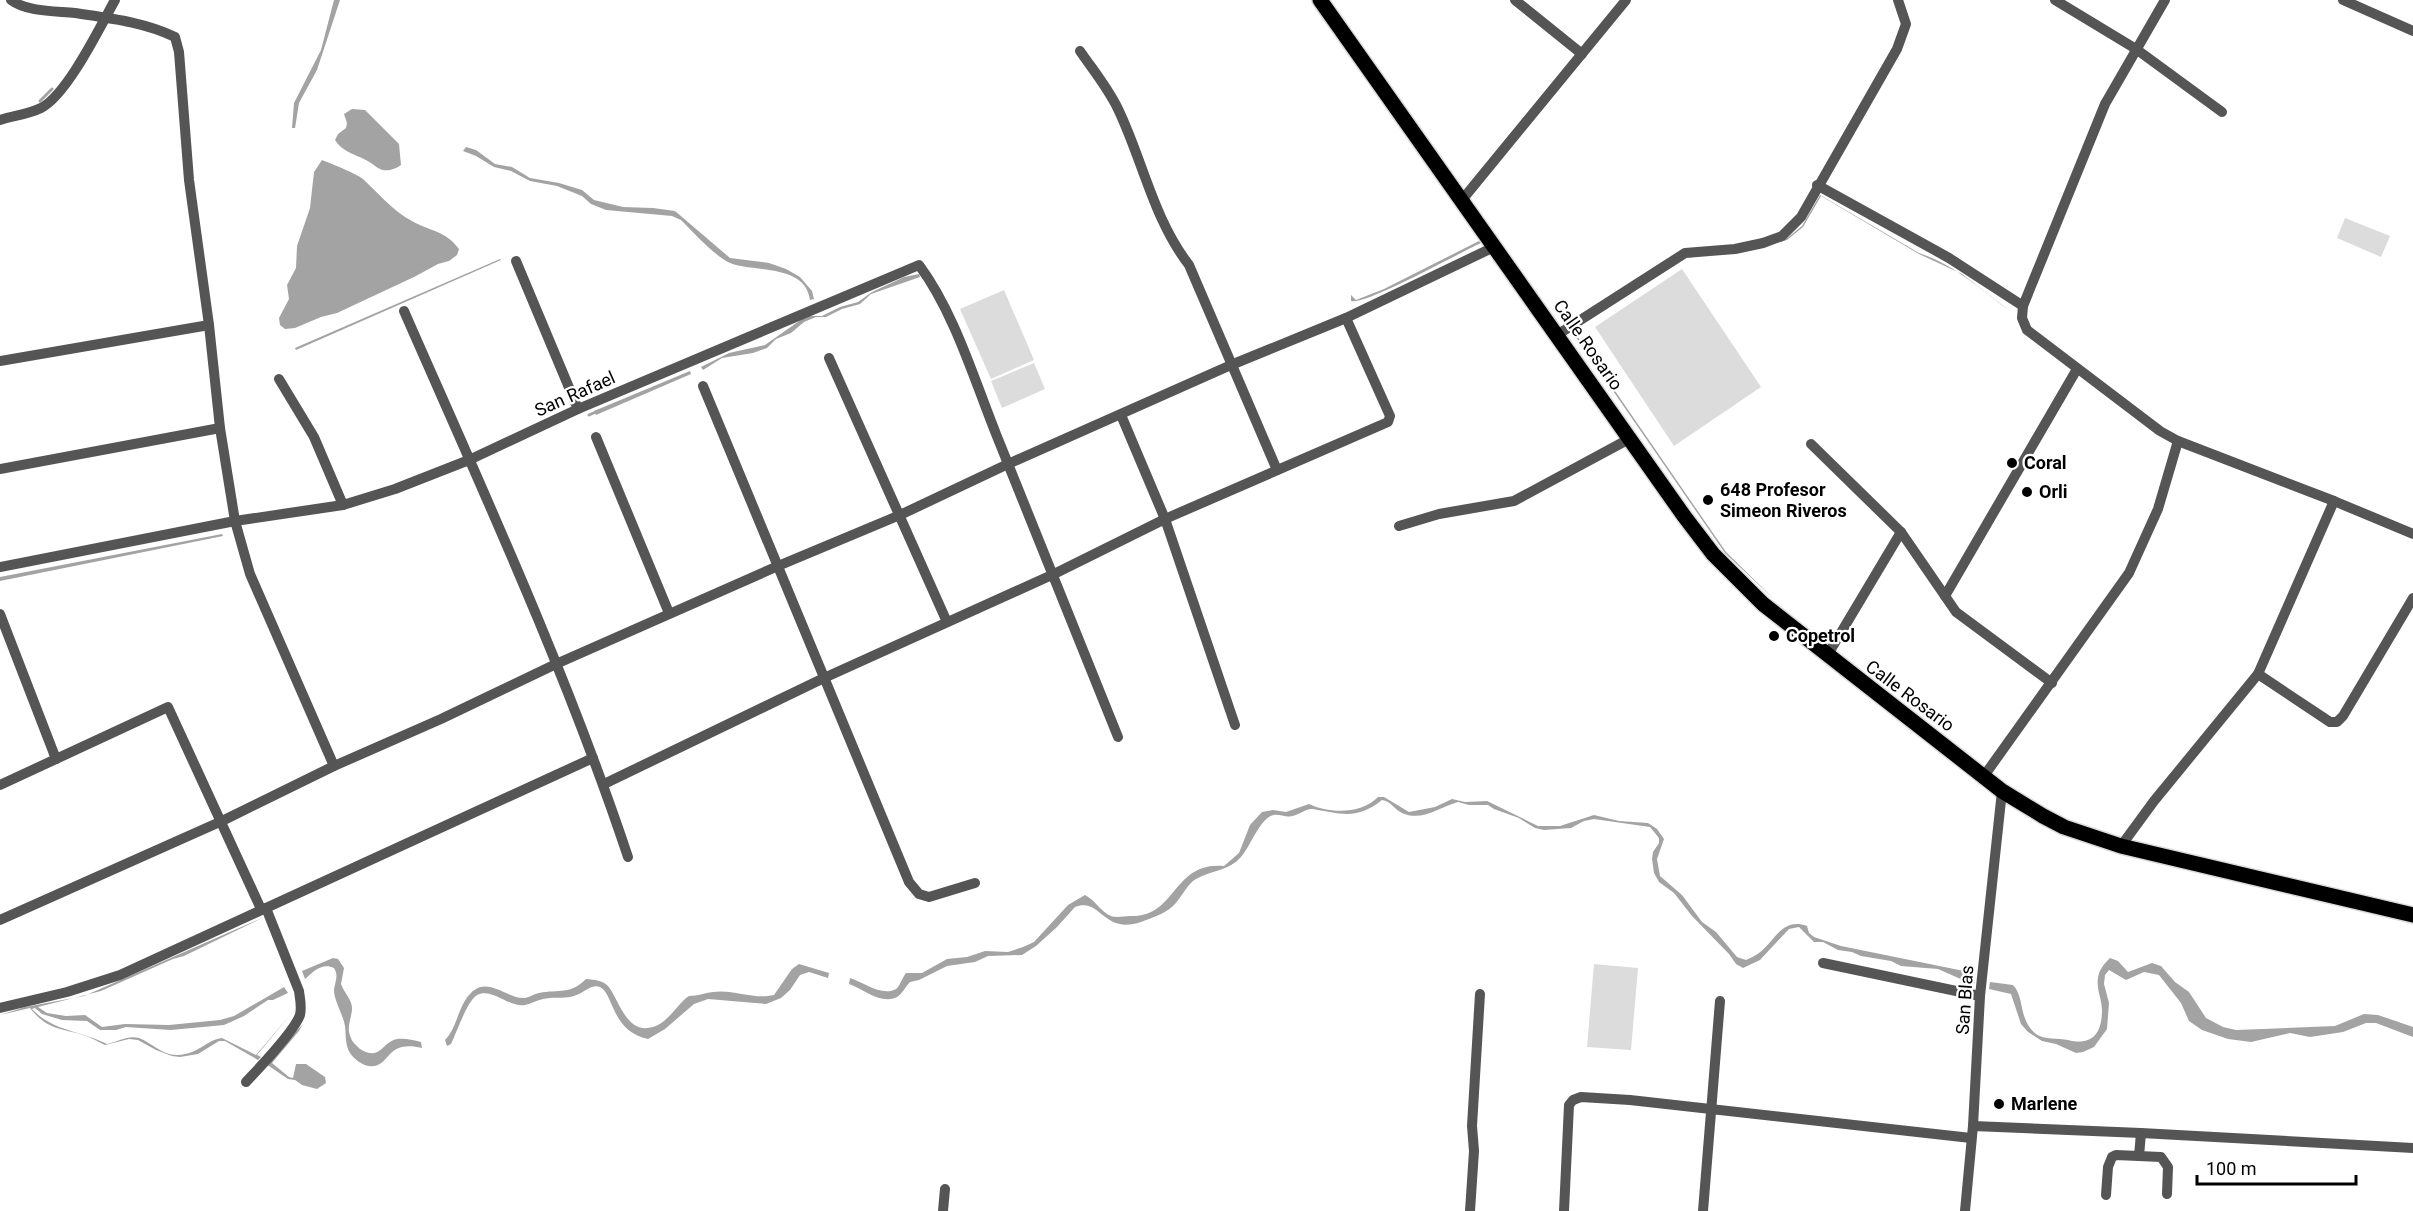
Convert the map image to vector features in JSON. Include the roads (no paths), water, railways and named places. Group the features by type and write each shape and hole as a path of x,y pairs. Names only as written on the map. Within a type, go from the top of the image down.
{"main road":[{"name":"Calle Rosario","path":"1320,0 1691,525 1731,573 1763,604 2002,791 2064,827 2121,846 2411,911"}],"street":[{"path":"10,0 17,5 31,8 105,17 165,32 176,37 189,180 209,325 220,428 236,520 250,574 334,766"},
{"path":"0,120 39,109 50,102 67,80 115,0"},
{"path":"1515,0 1582,54"},
{"path":"1462,200 1626,0"},
{"path":"1557,335 1686,254 1735,249 1763,243 1782,236 1792,228 1801,217 1817,185 1897,49 1906,24 1898,0"},
{"path":"2055,0 2136,49 2222,112"},
{"path":"2165,0 2105,104 2023,306 2022,318 2027,330 2160,431 2178,441 2413,534"},
{"path":"2343,0 2413,31"},
{"path":"1080,51 1117,108 1159,216 1176,249 1189,265 1276,470"},
{"path":"1817,185 1949,258 2023,306"},
{"path":"0,920 669,613 900,515 1008,464 1231,365 1346,318 1494,247"},
{"path":"516,261 578,409"},
{"name":"San Rafael","path":"0,567 236,520 343,505 395,489 470,460 578,409 919,264 935,290 955,332 1008,464"},
{"path":"404,310 556,664 604,784 628,857"},
{"path":"604,784 824,678 1054,574 1165,519 1390,420 1346,318"},
{"path":"0,361 209,325"},
{"path":"829,358 947,622"},
{"path":"1945,596 2077,369"},
{"path":"279,379 314,437 343,505"},
{"path":"703,386 909,882 919,894 929,897 975,883"},
{"path":"1121,415 1165,519 1235,725"},
{"path":"0,469 220,428"},
{"path":"596,437 669,613"},
{"path":"1399,526 1439,514 1514,501 1629,439"},
{"path":"1984,777 2129,573 2158,509 2178,441"},
{"path":"1811,444 1901,532 1956,612 2052,683"},
{"path":"1008,464 1118,737"},
{"path":"2121,846 2154,801 2258,674 2334,501"},
{"path":"1827,656 1901,532"},
{"path":"2258,674 2330,722 2337,722 2343,716 2413,598"},
{"path":"0,614 56,759"},
{"path":"0,785 168,707 264,908 299,991 300,1015 292,1028 246,1082"},
{"path":"0,1008 66,992 120,975 593,758"},
{"name":"San Blas","path":"1965,1211 1973,1126 1980,996 2002,791"},
{"path":"1823,963 1980,996"},
{"path":"1470,1211 1474,1150 1472,1126 1480,994"},
{"path":"1702,1211 1720,1001"},
{"path":"1564,1211 1569,1105 1573,1100 1581,1098 1630,1100 1971,1138"},
{"path":"1973,1126 2141,1132 2413,1148"},
{"path":"2139,1156 2141,1132"},
{"path":"2106,1195 2108,1167 2112,1157 2139,1156 2155,1156 2165,1160 2168,1167 2167,1194"},
{"path":"944,1211 945,1189"}],"waterway":[{"path":"40,101 52,89"},
{"path":"589,415 598,411"}],"place":[{"name":"Coral","path":"2012,463"},
{"name":"Orli","path":"2027,492"},
{"name":"648 Profesor Simeon Riveros","path":"1708,500"},
{"name":"Copetrol","path":"1774,636"},
{"name":"Marlene","path":"1999,1104"}]}
